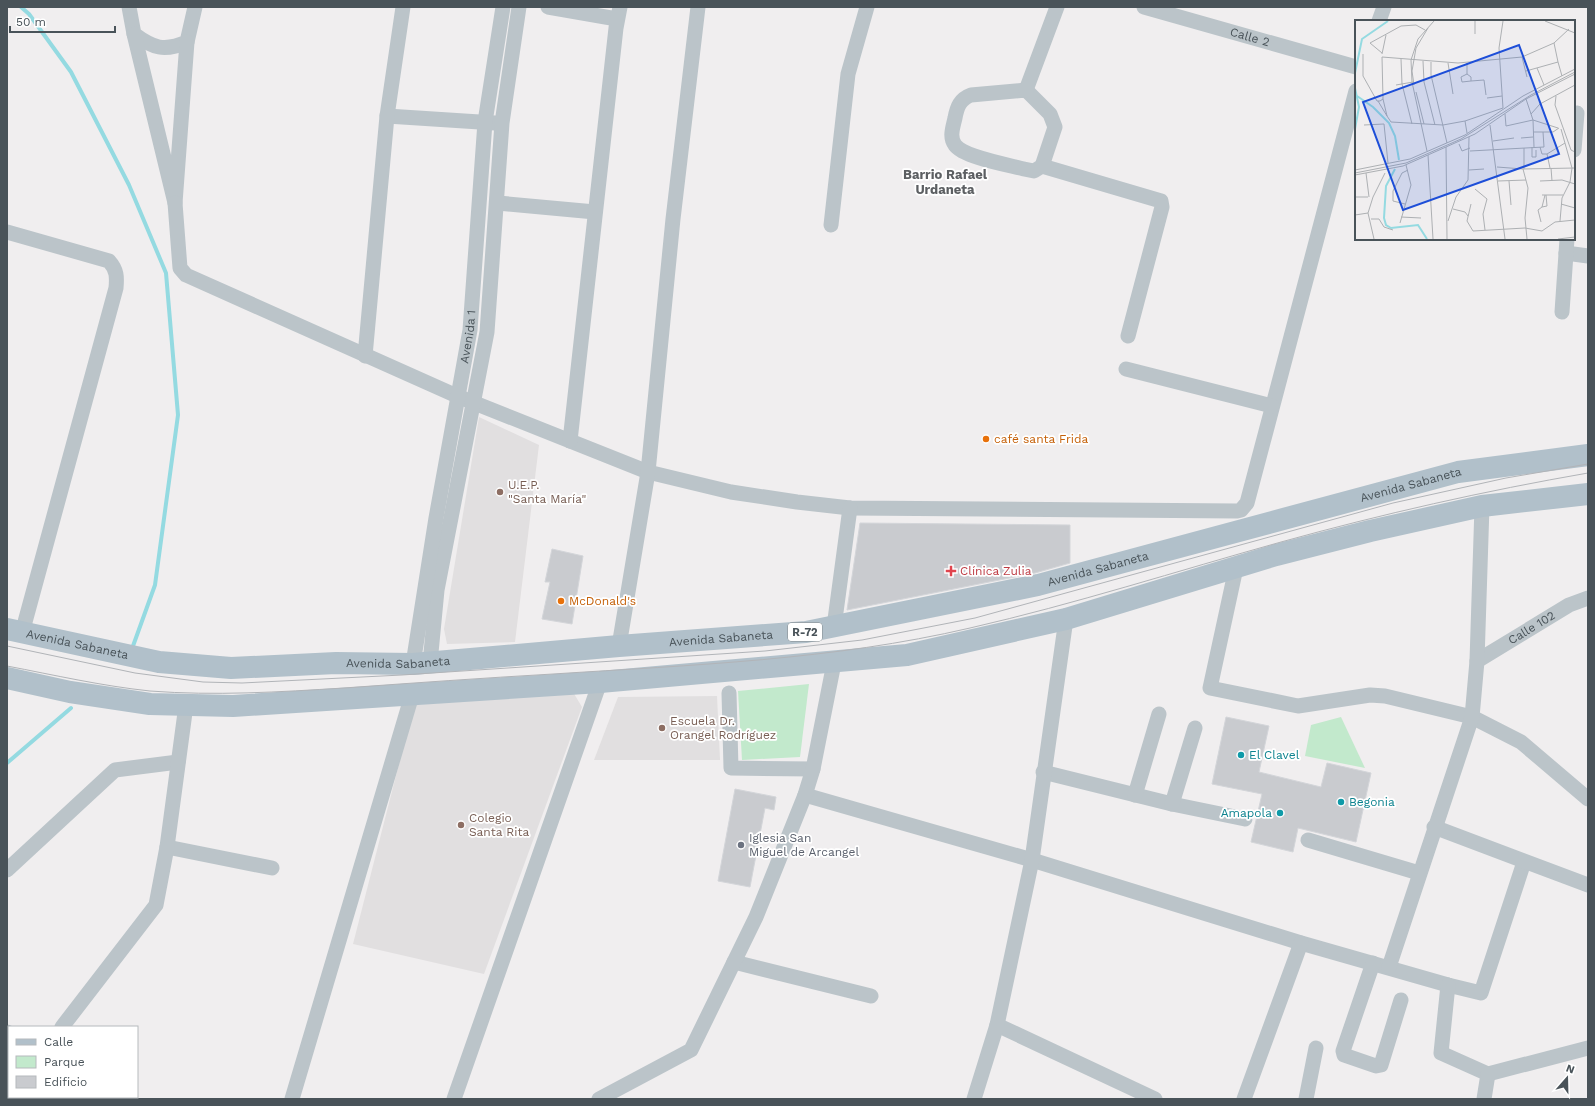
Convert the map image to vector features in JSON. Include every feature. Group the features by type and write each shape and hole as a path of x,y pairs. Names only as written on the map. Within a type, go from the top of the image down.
{"main road":[{"name":"Avenida Sabaneta","path":"15,631 160,662 231,668 336,663 421,663 806,632 1038,585 1458,472 1588,455"},
{"path":"7,678 70,692 150,704 233,706 600,682 834,663 907,655 1066,619 1236,568 1370,531 1482,506 1588,494"}],"street":[{"path":"129,7 134,34 175,203"},
{"path":"195,7 186,42 175,203 180,268 182,273 457,396 648,472 731,492 850,508 1241,510 1247,503 1355,95"},
{"path":"365,356 387,116 403,7"},
{"name":"Avenida 1","path":"421,663 457,396 470,330 485,122 503,7"},
{"path":"421,663 437,590 472,402 487,332 498,203 502,123 519,7"},
{"path":"548,7 618,13 570,441"},
{"path":"619,646 648,472 673,219 698,7"},
{"path":"831,225 848,74 867,7"},
{"path":"1026,90 1057,7"},
{"name":"Calle 2","path":"1144,7 1355,67"},
{"path":"1379,20 1384,7"},
{"path":"134,34 147,44 160,48 174,48 186,42"},
{"path":"1026,90 1050,114 1055,127 1042,166 1034,171 1024,169 963,152 955,145 952,136 958,105 964,97 971,95 1026,90"},
{"path":"1575,144 1580,113"},
{"path":"387,116 502,123"},
{"path":"1042,166 1160,201 1162,207 1128,336"},
{"path":"498,203 596,212"},
{"path":"7,232 109,261 115,268 117,278 15,631"},
{"path":"1562,312 1566,246 1588,256"},
{"path":"475,256 493,257"},
{"path":"1126,369 1272,406"},
{"path":"1389,967 1434,827 1472,717 1477,661 1482,506"},
{"path":"834,627 850,508"},
{"path":"1236,568 1210,688 1298,706 1370,695 1385,696 1472,717 1521,742 1588,799"},
{"name":"Calle 102","path":"1477,661 1569,605 1588,598"},
{"path":"974,1099 997,1025 1032,860 1043,772 1066,619"},
{"path":"599,1099 691,1050 756,917 805,795 813,769 834,663"},
{"path":"454,1099 600,682"},
{"path":"729,693 732,768 813,769"},
{"path":"292,1099 412,695"},
{"path":"63,1026 156,905 167,847 186,705"},
{"path":"1135,795 1159,714"},
{"path":"1172,804 1195,728"},
{"path":"7,870 115,770 178,762"},
{"path":"1043,772 1172,804 1245,819"},
{"path":"805,795 1032,860 1301,943 1448,985 1482,993 1524,862"},
{"path":"1434,827 1588,885"},
{"path":"1308,840 1419,873"},
{"path":"167,847 272,868"},
{"path":"1244,1099 1301,943"},
{"path":"734,962 871,996"},
{"path":"1373,963 1343,1051 1344,1055 1376,1066 1381,1065 1402,1000"},
{"path":"1448,985 1441,1053 1488,1074 1588,1048"},
{"path":"997,1025 1155,1099"},
{"path":"1306,1099 1316,1048"},
{"path":"1484,1099 1488,1074"}],"shaded area":[{"name":"U.E.P. \"Santa María\"","path":"479,417 539,445 515,642 447,644 444,629"},
{"name":"Colegio Santa Rita","path":"573,692 582,707 484,974 353,944 414,705"},
{"name":"Escuela Dr. Orangel Rodríguez","path":"717,696 720,760 594,760 618,697"}],"green space":[{"path":"809,684 800,757 742,760 738,691"},
{"path":"1341,717 1365,768 1305,756 1311,725"}],"building":[{"name":"Clínica Zulia","path":"860,523 1070,525 1070,563 1035,573 847,610"},
{"name":"McDonald's","path":"552,549 583,556 572,624 542,619 550,582 545,582"},
{"path":"1226,717 1269,726 1259,772 1321,787 1327,763 1371,773 1356,842 1298,828 1293,852 1251,842 1262,794 1212,784"},
{"name":"Iglesia San Miguel de Arcangel","path":"735,789 776,797 774,810 765,808 750,887 718,881"}],"waterway":[{"path":"21,7 29,14 71,72 129,185 166,273 178,415 155,585 133,646"},
{"path":"7,763 71,708"}],"tram line":[{"path":"7,646 135,673 203,682 242,683 402,675 765,651 862,640 975,618 1393,503 1506,478 1588,464"},
{"path":"7,666 132,689 150,691 223,693 271,692 658,668 762,660 815,654 918,639 1009,619 1357,522 1472,495 1588,473"}],"place":[{"name":"café santa Frida","path":"986,439"},
{"name":"U.E.P. \"Santa María\"","path":"500,492"},
{"name":"Clínica Zulia","path":"951,571"},
{"name":"McDonald's","path":"561,601"},
{"name":"Escuela Dr. Orangel Rodríguez","path":"662,728"},
{"name":"El Clavel","path":"1241,755"},
{"name":"Begonia","path":"1341,802"},
{"name":"Amapola","path":"1280,813"},
{"name":"Colegio Santa Rita","path":"461,825"},
{"name":"Iglesia San Miguel de Arcangel","path":"741,845"}],"district":[{"name":"Barrio Rafael Urdaneta","path":"945,182"}]}
